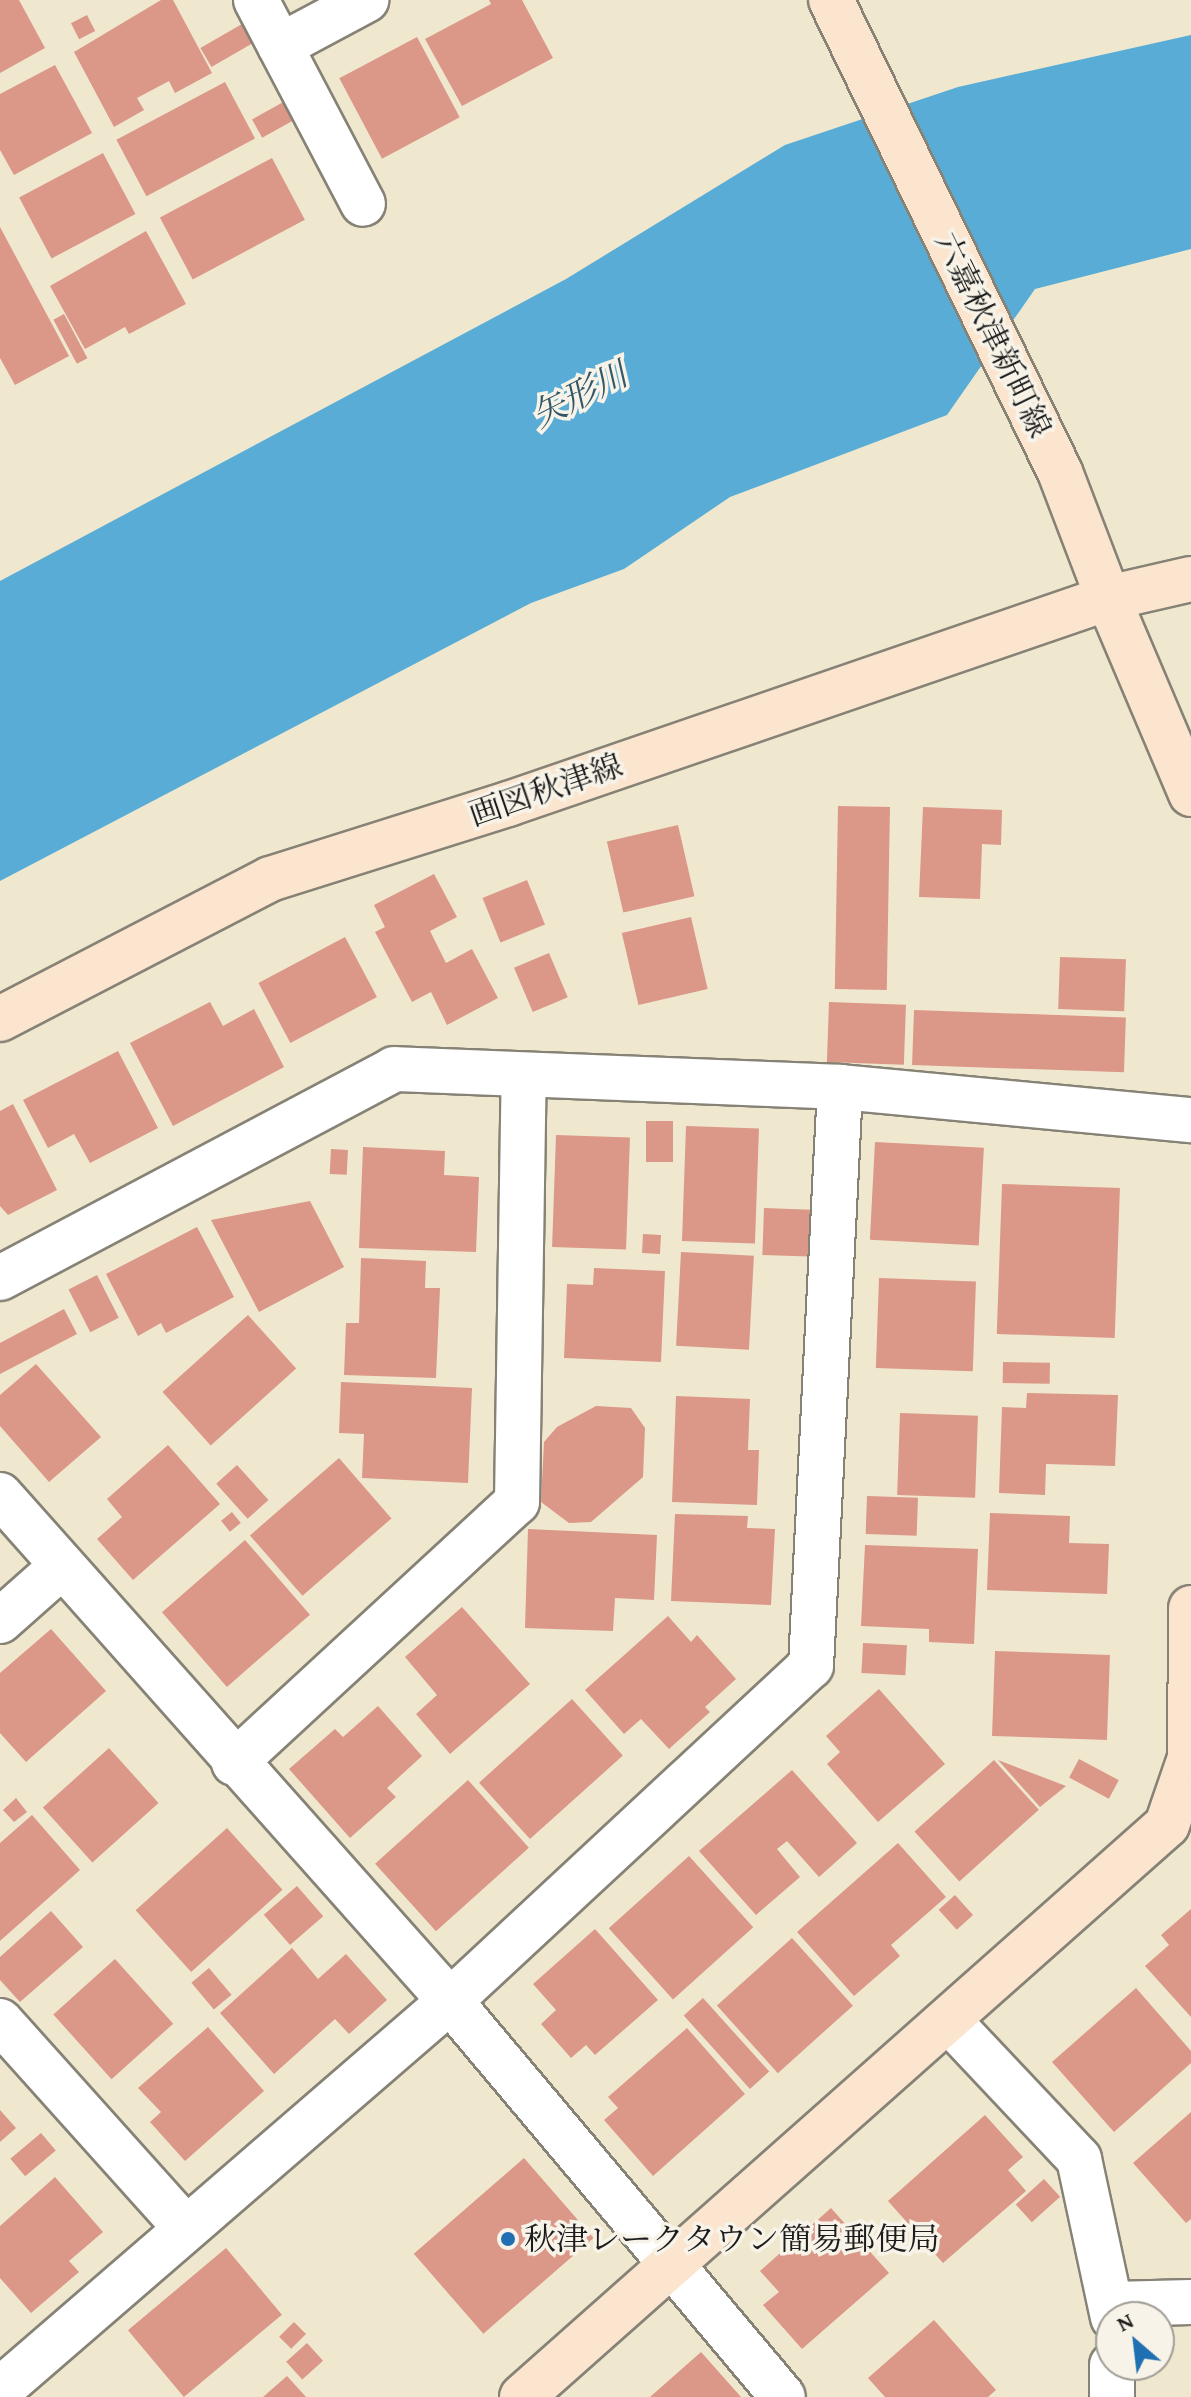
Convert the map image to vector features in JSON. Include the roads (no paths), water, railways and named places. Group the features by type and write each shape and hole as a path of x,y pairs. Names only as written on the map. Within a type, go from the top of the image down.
{"main road":[{"name":"六嘉秋津新町線","path":"837,1 1060,472 1108,598 1191,794"},
{"path":"1108,598 1191,579"},
{"name":"画図秋津線","path":"0,1019 270,879 508,804 1108,598"},
{"path":"522,2397 950,2022 1167,1825 1190,1758 1191,1608"}],"street":[{"path":"256,0 363,204"},
{"path":"280,46 366,0"},
{"path":"0,1278 394,1069 524,1077 840,1087 1191,1120"},
{"path":"234,1763 517,1502 524,1077"},
{"path":"0,2390 450,2001 811,1666 840,1087"},
{"path":"0,1495 234,1763 450,2001 783,2397"},
{"path":"0,1621 61,1567"},
{"path":"0,2021 186,2228"},
{"path":"950,2022 1079,2159 1111,2301"}],"water":[{"name":"矢形川","path":"1191,35 1191,249 1035,289 947,415 730,497 624,569 531,603 0,881 0,581 566,279 785,145 958,87"}],"place":[{"name":"秋津レークタウン簡易郵便局","path":"508,2239"}]}
